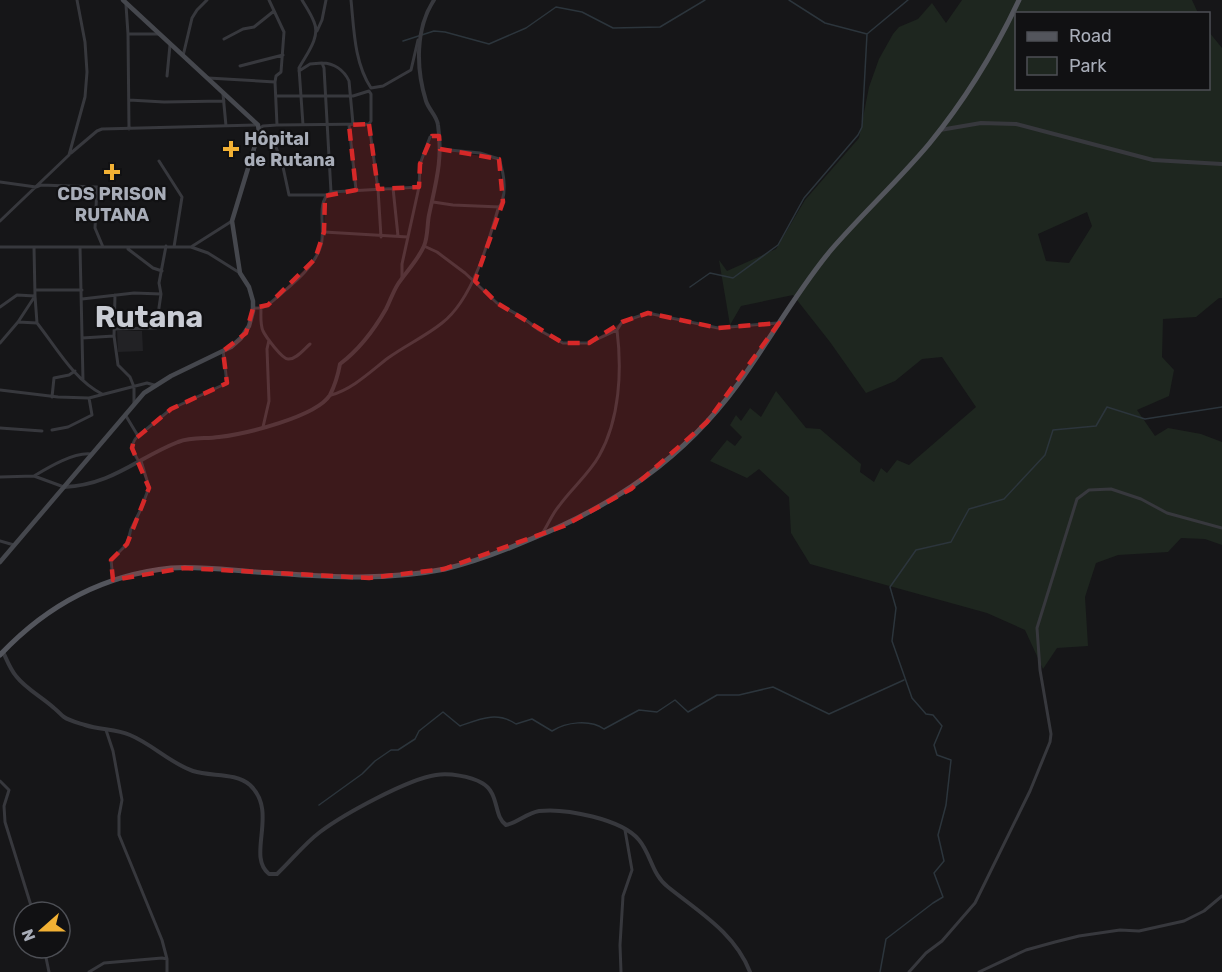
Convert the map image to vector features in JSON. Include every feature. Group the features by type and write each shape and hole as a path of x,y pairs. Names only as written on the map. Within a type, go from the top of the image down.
{"main road":[{"path":"2,654 25,630 46,613 86,591 142,572 184,568 330,577 369,578 408,575 461,565 542,535 607,504 645,478 678,451 707,422 738,385 831,251 939,130 979,74 1019,0"},
{"path":"0,562 134,403 154,385 237,342 246,333 252,318 253,308 249,286 240,273 232,221 258,127 125,1"}],"street":[{"path":"69,155 85,97 87,72 85,42 77,0"},
{"path":"183,56 192,18 207,0"},
{"path":"269,0 284,32 281,72 276,76 275,82 277,125"},
{"path":"302,0 315,22 316,33"},
{"path":"303,125 299,68 322,20 326,0"},
{"path":"351,0 355,44 365,79 371,88 383,86 411,70 426,14 434,0"},
{"path":"125,1 128,34 129,129"},
{"path":"224,39 243,29 254,27 274,11"},
{"path":"128,34 160,34"},
{"path":"329,395 338,378 340,364 352,355 372,333 402,279 424,246 439,176 440,149 438,121 426,101 420,75 418,40"},
{"path":"167,76 170,43"},
{"path":"240,66 283,55"},
{"path":"299,71 310,64 322,63 336,66 349,81 356,190"},
{"path":"253,308 268,305 315,259 324,232 322,202 329,193 328,125 322,63"},
{"path":"207,78 275,82"},
{"path":"276,96 349,96 369,91 371,94 369,124 378,189 381,237"},
{"path":"223,92 226,126"},
{"path":"129,100 164,102 224,100"},
{"path":"939,130 981,123 1016,123 1154,160 1222,164"},
{"path":"0,221 97,131 369,124"},
{"path":"258,127 276,147 283,167 288,195 419,187"},
{"path":"402,279 402,264 419,187 420,164 430,137 439,136"},
{"path":"0,477 34,476 64,487 84,486 98,482 168,446 190,438 219,437 302,415 329,395 345,390 405,346 443,323 474,280 503,202 504,190 502,166 499,159 480,153 440,149"},
{"path":"159,161 182,197 174,247"},
{"path":"0,182 36,187 40,185 97,187 95,228 103,248"},
{"path":"393,188 398,237"},
{"path":"433,202 500,207"},
{"path":"191,247 232,221"},
{"path":"324,232 408,237"},
{"path":"80,246 83,380"},
{"path":"115,329 156,328 161,294 159,283 166,246"},
{"path":"424,246 437,252 474,280 497,303 563,343 589,343 617,330 622,322 648,313 718,328 779,323"},
{"path":"0,247 191,247 208,253 240,273"},
{"path":"34,247 37,323 83,380 104,395"},
{"path":"127,248 153,268 162,271"},
{"path":"35,290 82,290"},
{"path":"82,299 115,294 161,294"},
{"path":"115,294 114,336 118,364 130,377 134,387 134,403"},
{"path":"0,307 17,295 35,296"},
{"path":"0,343 18,322 35,296"},
{"path":"261,308 260,320 264,332 284,358 289,360 296,357 310,344"},
{"path":"18,322 37,323"},
{"path":"542,535 557,508 598,457 606,441 615,407 620,366 617,330"},
{"path":"82,338 114,336"},
{"path":"263,427 268,400 267,349 269,340"},
{"path":"113,580 111,560 127,544 149,487 132,448 134,440 171,409 227,383 223,351"},
{"path":"52,397 54,378 69,375 75,371"},
{"path":"0,390 52,397 89,398 148,383 154,385"},
{"path":"52,430 69,427 92,416 89,398"},
{"path":"125,414 138,436"},
{"path":"0,428 42,431"},
{"path":"34,476 52,465 83,453 91,454"},
{"path":"909,972 926,953 942,941 975,903 1030,791 1050,742 1051,734 1037,628 1077,499 1089,490 1111,489 1141,499 1167,513 1222,528"},
{"path":"0,541 14,545"},
{"path":"2,654 15,676 65,718 87,726 128,734 194,771 242,780 249,785 260,799 264,812 261,858 264,871 268,874 277,874 303,847 336,821 394,790 436,775 456,776 483,783 494,795 501,820 506,825 539,811 578,813 598,817 625,830 639,840 664,885 700,912 734,943 750,972"},
{"path":"106,730 113,751 122,801 119,835 162,940 167,959 166,972"},
{"path":"0,781 9,790 4,806 4,822 29,900"},
{"path":"621,972 623,896 632,870 625,830"},
{"path":"979,972 1026,950 1079,936 1120,930 1150,929 1184,921 1203,911 1222,896"},
{"path":"89,972 104,963 147,958 167,959"}],"highlighted area":[{"path":"369,124 378,189 419,187 420,164 432,136 439,136 440,149 499,159 503,202 475,281 497,303 563,343 589,343 622,322 648,313 718,328 779,323 707,422 631,489 564,526 444,569 369,578 184,568 113,580 111,560 127,544 149,488 132,448 134,440 171,409 227,383 223,351 246,333 253,308 268,305 315,259 324,232 325,196 356,190 349,125"}],"shaded area":[{"path":"117,331 142,331 143,351 118,352"}],"green space":[{"path":"962,0 1192,0 1198,12 1015,12 1015,90 1210,90 1210,33 1222,48 1222,298 1196,317 1163,319 1162,357 1174,370 1169,396 1137,410 1155,436 1168,428 1201,434 1222,442 1222,545 1205,539 1181,538 1168,552 1118,555 1096,563 1085,597 1088,646 1057,648 1043,669 1025,630 987,613 810,564 791,533 789,497 759,469 747,478 710,461 727,440 735,446 742,437 730,425 736,415 741,421 750,408 761,417 776,391 806,428 820,429 861,464 860,472 874,482 881,468 887,473 897,460 909,465 976,407 942,357 922,359 895,381 866,393 793,295 741,306 730,325 719,260 727,271 776,249 805,200 859,138 869,87 879,59 893,34 899,27 918,19 932,3 946,23","holes":["1087,212 1092,226 1069,263 1046,261 1038,234"]}],"waterway":[{"path":"403,41 434,31 489,44 526,28 556,7 582,12 613,28 660,27 705,0"},
{"path":"789,0 825,23 867,34"},
{"path":"690,287 710,273 733,278 778,245 804,198 858,135 862,127 867,34 908,0"},
{"path":"880,972 886,939 943,897 934,873 944,861 938,835 946,805 951,760 937,755 934,745 942,726 933,715 926,714 912,698 892,641 896,608 890,587 916,550 951,542 969,509 1004,499 1045,455 1053,430 1096,426 1107,407 1145,419 1222,407"},
{"path":"319,805 362,774 375,761 391,750 398,750 415,739 419,731 443,712 460,726 495,717 516,724 532,719 552,731 564,725 578,723 592,724 604,729 639,710 657,712 675,700 688,712 717,695 739,695 773,687 829,714 904,680"}],"place":[{"name":"Hôpital de Rutana","path":"231,149"},
{"name":"CDS PRISON RUTANA","path":"112,172"}],"district":[{"name":"Rutana","path":"149,317"}]}
